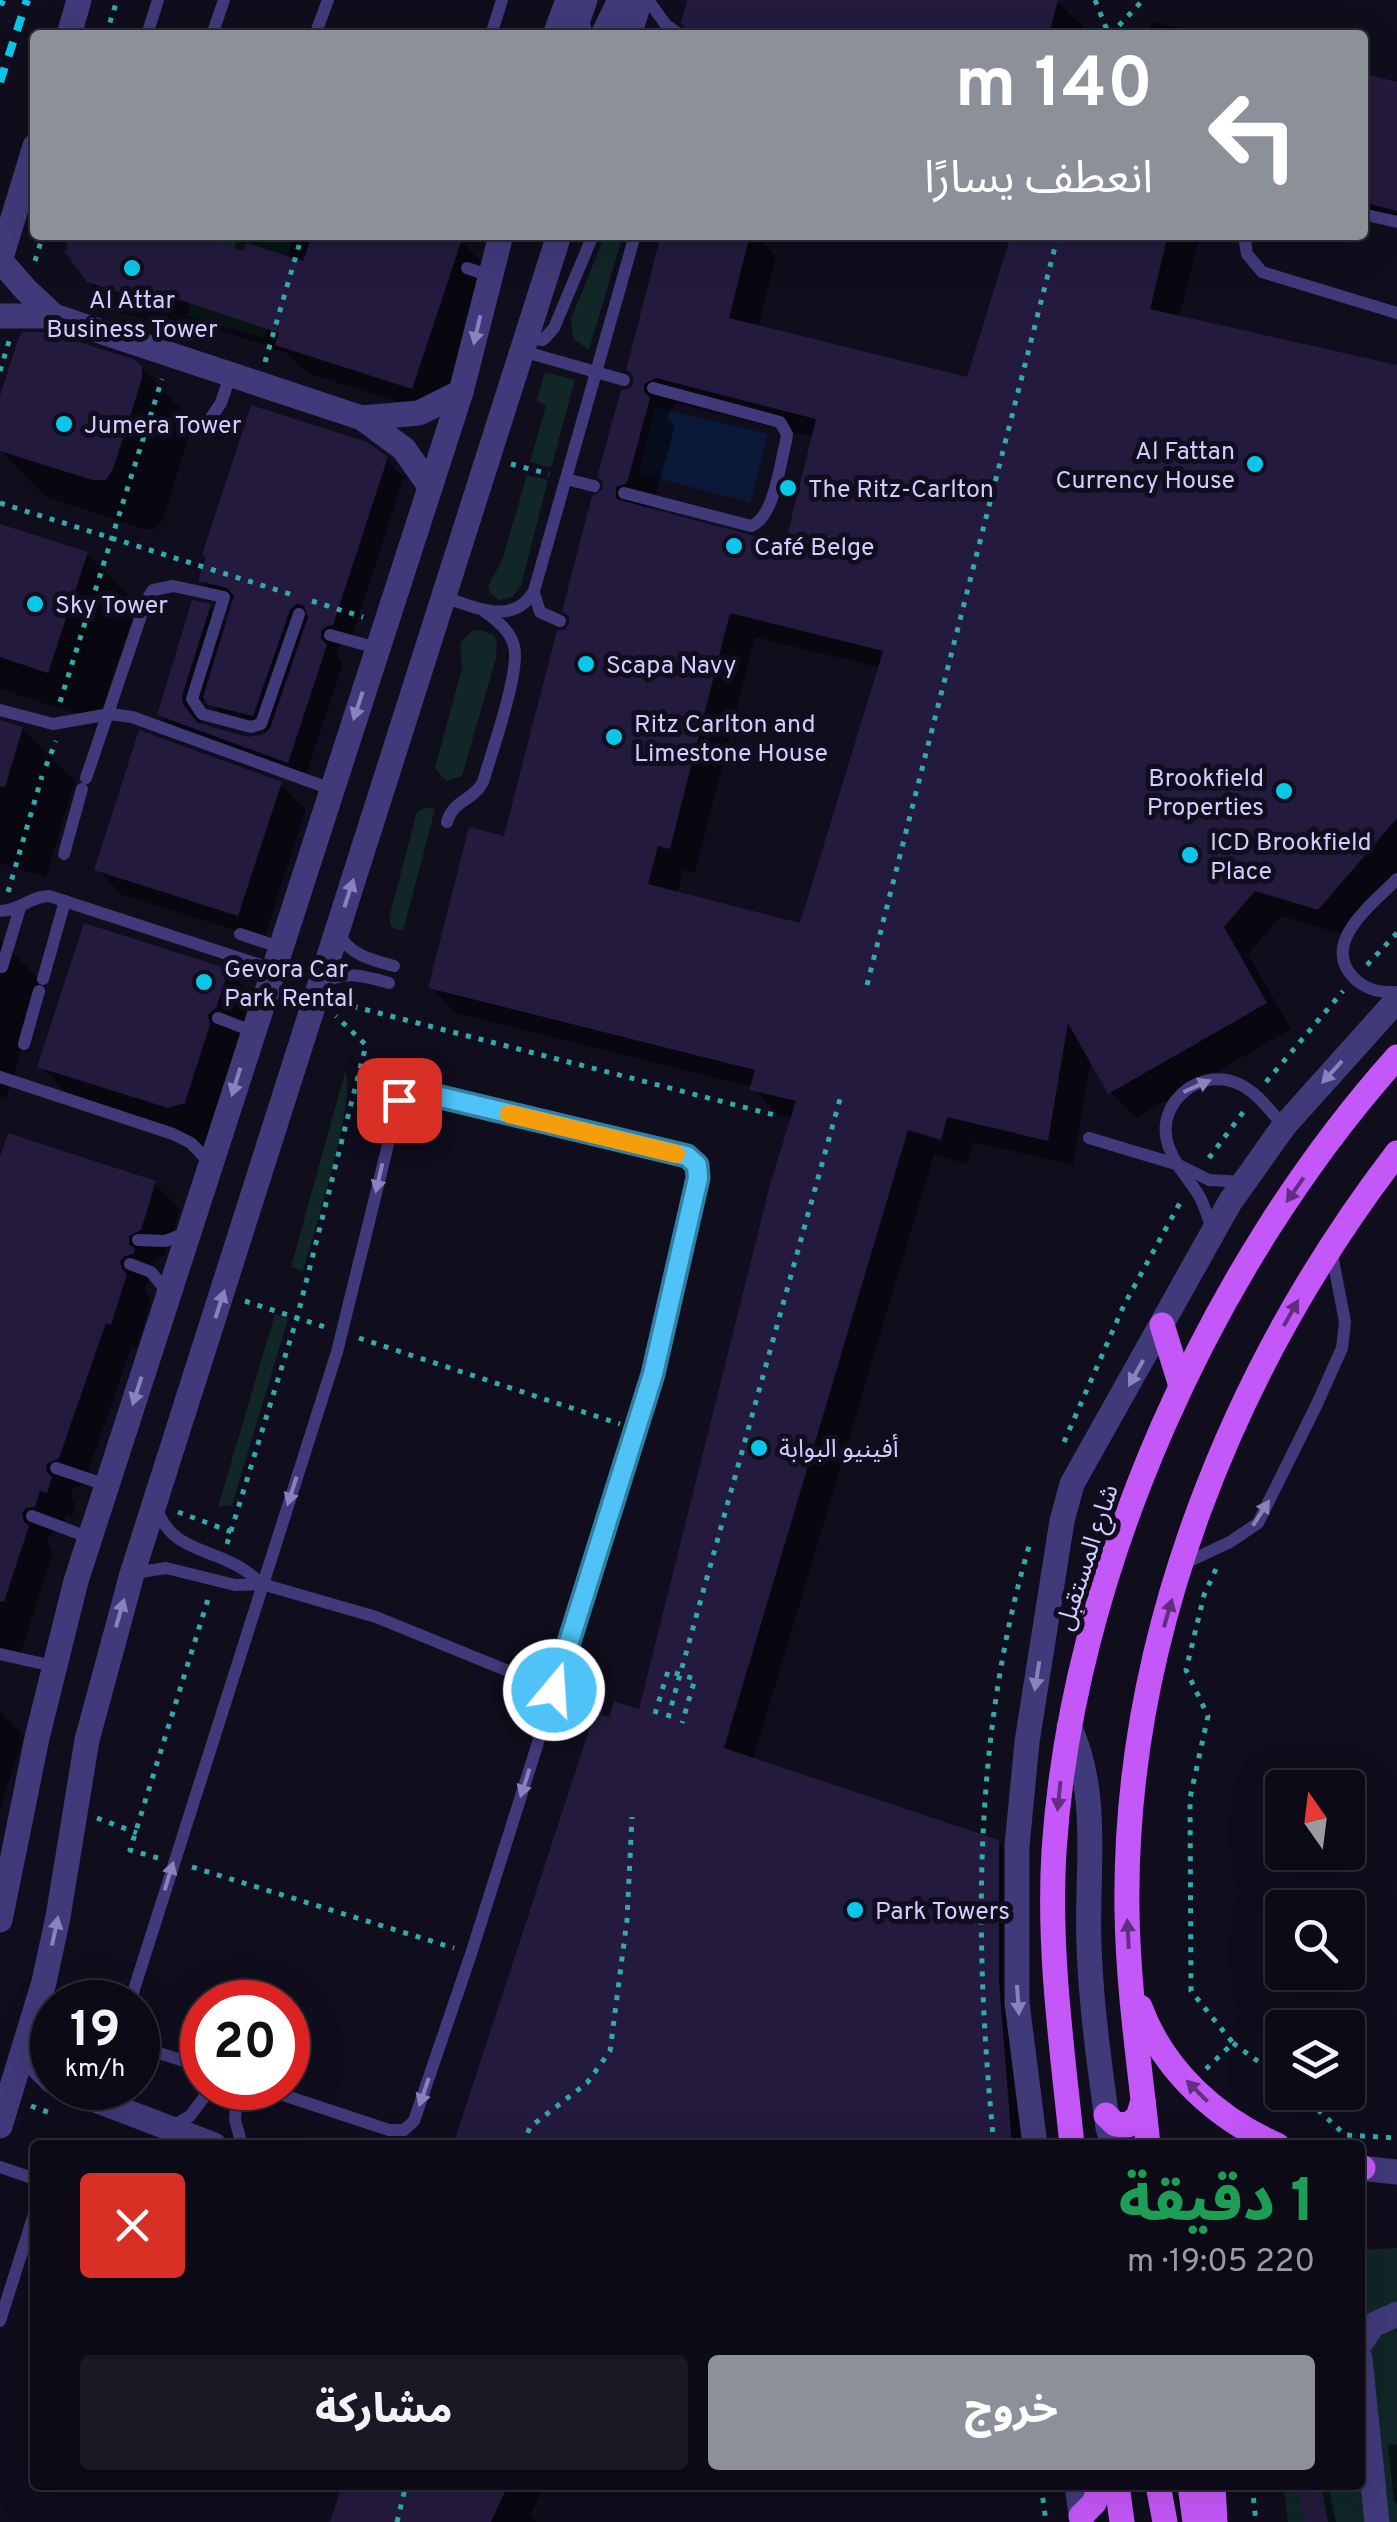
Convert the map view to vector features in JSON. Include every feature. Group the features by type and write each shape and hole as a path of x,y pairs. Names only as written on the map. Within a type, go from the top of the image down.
{"main road":[{"name":"شارع المستقبل","path":"1071,2140 1056,1996 1054,1853 1069,1726 1110,1565 1181,1386 1252,1254 1293,1192 1397,1058"},
{"path":"1147,2140 1130,1979 1127,1909 1136,1770 1150,1683 1181,1565 1253,1385 1330,1247 1392,1165"},
{"path":"1162,1324 1181,1386"},
{"path":"1130,1979 1144,2018 1189,2085 1219,2113 1266,2140"},
{"path":"1106,2115 1115,2124 1128,2125 1138,2117 1143,2101"},
{"path":"1082,2519 1099,2490"},
{"path":"1118,2490 1122,2522"},
{"path":"1159,2490 1165,2522"},
{"path":"1191,2490 1195,2522"},
{"path":"1213,2490 1216,2522"}],"street":[{"path":"70,30 79,0"},
{"path":"557,30 568,0"},
{"path":"578,30 584,0"},
{"path":"605,30 620,0"},
{"path":"630,30 640,0"},
{"path":"30,162 0,260 54,316"},
{"path":"0,1920 53,1666 90,1538 461,392 478,272 497,240"},
{"path":"0,2126 26,2046 55,1933 87,1740 132,1574 557,240"},
{"path":"0,316 54,316 362,418 404,450 430,485"},
{"path":"362,418 419,413 461,392"},
{"path":"1034,2140 1017,2003 1015,1898 1021,1794 1040,1659 1072,1484 1243,1182 1284,1126 1397,996"},
{"path":"1069,1726 1083,1762 1090,1799 1088,1943 1097,2048 1112,2140"},
{"path":"0,1840 23,1810"},
{"path":"26,2046 30,2059"},
{"path":"122,2110 201,2140"},
{"path":"1365,2173 1397,2172"},
{"path":"1365,2174 1397,2185"},
{"path":"1365,2337 1373,2325 1397,2314"},
{"path":"1365,2407 1377,2522"},
{"path":"1079,2490 1082,2519"}],"lane":[{"path":"149,30 158,0"},
{"path":"214,30 224,0"},
{"path":"318,30 328,0"},
{"path":"493,30 502,0"},
{"path":"648,0 673,30"},
{"path":"1368,215 1397,222"},
{"path":"524,344 543,340 554,328 591,240"},
{"path":"444,597 482,609 510,612 528,601 534,592 634,240"},
{"path":"1245,240 1248,254 1262,272 1397,313"},
{"path":"524,344 624,380"},
{"path":"624,493 751,526 767,513 786,441 787,434 780,422 653,388"},
{"path":"566,478 594,486"},
{"path":"64,854 148,595 159,587 173,586 224,597 192,699 202,714 251,728 261,724 298,614"},
{"path":"534,592 540,612 560,621"},
{"path":"447,822 456,804 478,792 484,782 516,662 513,641 498,621 482,609"},
{"path":"330,634 381,636"},
{"path":"0,710 53,724 110,714 154,724 331,788"},
{"path":"1397,879 1349,931 1344,940 1343,959 1354,978 1373,990 1397,996"},
{"path":"1,912 20,908 41,896 276,958"},
{"path":"24,1044 66,901"},
{"path":"2,967 20,908"},
{"path":"337,930 350,949 394,966"},
{"path":"240,934 276,958"},
{"path":"318,990 344,974 389,983"},
{"path":"218,1018 252,1031"},
{"path":"0,1077 173,1134 192,1143 210,1163"},
{"path":"1178,1166 1166,1131 1168,1109 1180,1094 1200,1083 1225,1079 1242,1085 1284,1126"},
{"path":"137,1980 343,1333 396,1105 408,1093 420,1092 687,1156 697,1165 698,1178 653,1374 414,2121 404,2130 389,2130 310,2104"},
{"path":"1090,1138 1178,1166 1194,1180 1212,1231"},
{"path":"1194,1180 1243,1182"},
{"path":"138,1240 165,1240 189,1232"},
{"path":"1181,1565 1230,1542 1258,1523 1342,1348 1342,1296 1330,1247"},
{"path":"130,1264 151,1272 169,1294"},
{"path":"56,1468 106,1485"},
{"path":"154,1502 165,1526 185,1544 233,1563 262,1584"},
{"path":"32,1516 90,1538"},
{"path":"132,1574 166,1568 226,1584 262,1584 376,1617 554,1690"},
{"path":"0,1654 53,1666"},
{"path":"169,2128 194,2110"},
{"path":"236,2110 241,2140"},
{"path":"0,2167 30,2178"},
{"path":"0,2320 30,2227"}],"path":[{"path":"108,30 118,0"},
{"path":"1096,0 1107,30"},
{"path":"1114,30 1143,0"},
{"path":"259,382 301,240"},
{"path":"867,985 1057,240"},
{"path":"53,724 170,353"},
{"path":"488,458 566,478"},
{"path":"0,503 381,636"},
{"path":"1,912 42,776"},
{"path":"1059,1454 1117,1318 1157,1240 1194,1180 1255,1096 1397,933"},
{"path":"318,990 778,1116"},
{"path":"668,1718 840,1099"},
{"path":"224,1294 637,1430"},
{"path":"154,1502 232,1532"},
{"path":"994,2140 982,1964 984,1834 995,1703 1032,1536"},
{"path":"1230,1542 1204,1595 1186,1670 1208,1716 1190,1798 1191,1990 1234,2043 1265,2066"},
{"path":"654,1714 668,1671 695,1678 682,1722"},
{"path":"74,1810 136,1832"},
{"path":"526,2140 530,2127 587,2083 610,2051 628,1920 632,1817"},
{"path":"1189,2085 1234,2043"},
{"path":"1319,2110 1345,2134 1397,2138"},
{"path":"398,2522 405,2490"},
{"path":"1042,2490 1046,2522"},
{"path":"1253,2490 1256,2522"}],"green space":[{"path":"210,240 293,240 264,338 187,316"},
{"path":"603,240 622,240 589,350 573,338 571,319"},
{"path":"545,372 575,380 551,468 530,462 546,405 537,401"},
{"path":"527,475 548,480 521,586 512,597 499,600 488,586 502,560"},
{"path":"472,631 494,635 496,658 462,776 446,781 435,768 462,668 460,643"},
{"path":"426,807 435,809 403,931 392,928 389,918 417,812"},
{"path":"345,1072 347,1086 340,1137 303,1272 291,1267"},
{"path":"275,1314 288,1319 232,1505 218,1507"},
{"path":"1397,2248 1397,2522 1288,2522 1284,2490 1365,2490 1365,2250"}],"water":[{"path":"655,407 768,434 750,503 639,473"}],"building":[{"path":"687,0 1058,0 1050,30 686,30 681,23"},
{"path":"1368,75 1397,82 1397,211 1368,204"},
{"path":"66,240 212,240 244,251 246,243 303,261 310,240 462,240 412,389 275,345 279,333 165,295 162,306 87,282 64,251 68,249"},
{"path":"660,240 749,240 729,318 967,377 1009,240 1167,240 1150,309 1397,365 1397,818 1318,910 1255,891 1224,927 1267,1003 1108,1094 1068,1023 1048,1141 947,1117 941,1140 908,1130 724,1748 999,1840 999,1981 1012,2140 455,2140 595,1712 609,1717 614,1701 639,1709 770,1184 796,1101 749,1090 755,1070 428,988 469,827 504,836 557,630 565,630 569,624 569,616 562,611 592,496 603,489 603,482 597,477 621,390 630,388 634,382 626,370","holes":["656,378 816,419 785,544 616,499 616,487 627,483 650,398 644,392 644,384","730,613 883,651 800,923 648,884 658,846 670,849"]},
{"name":"Jumera Tower","path":"22,332 46,332 133,359 142,366 142,379 106,480 92,480 0,451 0,396 18,340"},
{"path":"251,405 367,442 388,457 333,625 321,631 327,645 288,763 157,715 192,600 211,604 182,696 183,704 198,723 248,737 264,734 270,728 308,617 303,605 296,604 290,610 253,716 208,705 203,697 234,596 227,588 198,581 206,556 202,555"},
{"name":"Sky Tower","path":"0,524 88,552 48,673 0,657"},
{"path":"0,720 23,727 5,787 0,786"},
{"path":"139,730 282,782 238,916 94,870"},
{"path":"84,923 229,969 216,1008 208,1015 210,1024 185,1103 168,1108 37,1067"},
{"path":"8,1133 156,1181 141,1230 129,1236 129,1244 135,1249 133,1254 120,1261 127,1274 111,1325 106,1323 59,1458 47,1464 46,1471 52,1477 47,1493 40,1491 35,1507 22,1513 29,1526 4,1602 0,1601 0,1157"},
{"path":"340,2490 506,2490 491,2522 330,2522"},
{"path":"1298,2490 1322,2490 1328,2522 1305,2522"}],"railway":[{"path":"0,5 2,0"},
{"path":"0,82 27,0"}],"slow traffic":[{"path":"509,1114 676,1154"}],"place":[{"name":"Al Attar Business Tower","path":"132,268"},
{"name":"Jumera Tower","path":"64,424"},
{"name":"Al Fattan Currency House","path":"1255,464"},
{"name":"The Ritz-Carlton","path":"788,488"},
{"name":"Café Belge","path":"734,546"},
{"name":"Sky Tower","path":"35,604"},
{"name":"Scapa Navy","path":"586,664"},
{"name":"Ritz Carlton and Limestone House","path":"614,737"},
{"name":"Brookfield Properties","path":"1284,791"},
{"name":"ICD Brookfield Place","path":"1190,855"},
{"name":"Gevora Car Park Rental","path":"204,982"},
{"name":"أفينيو البوابة","path":"759,1448"},
{"name":"Park Towers","path":"855,1910"}],"route":[{"path":"399,1100 408,1093 420,1092 687,1156 697,1165 698,1178 653,1374 554,1690"}]}
